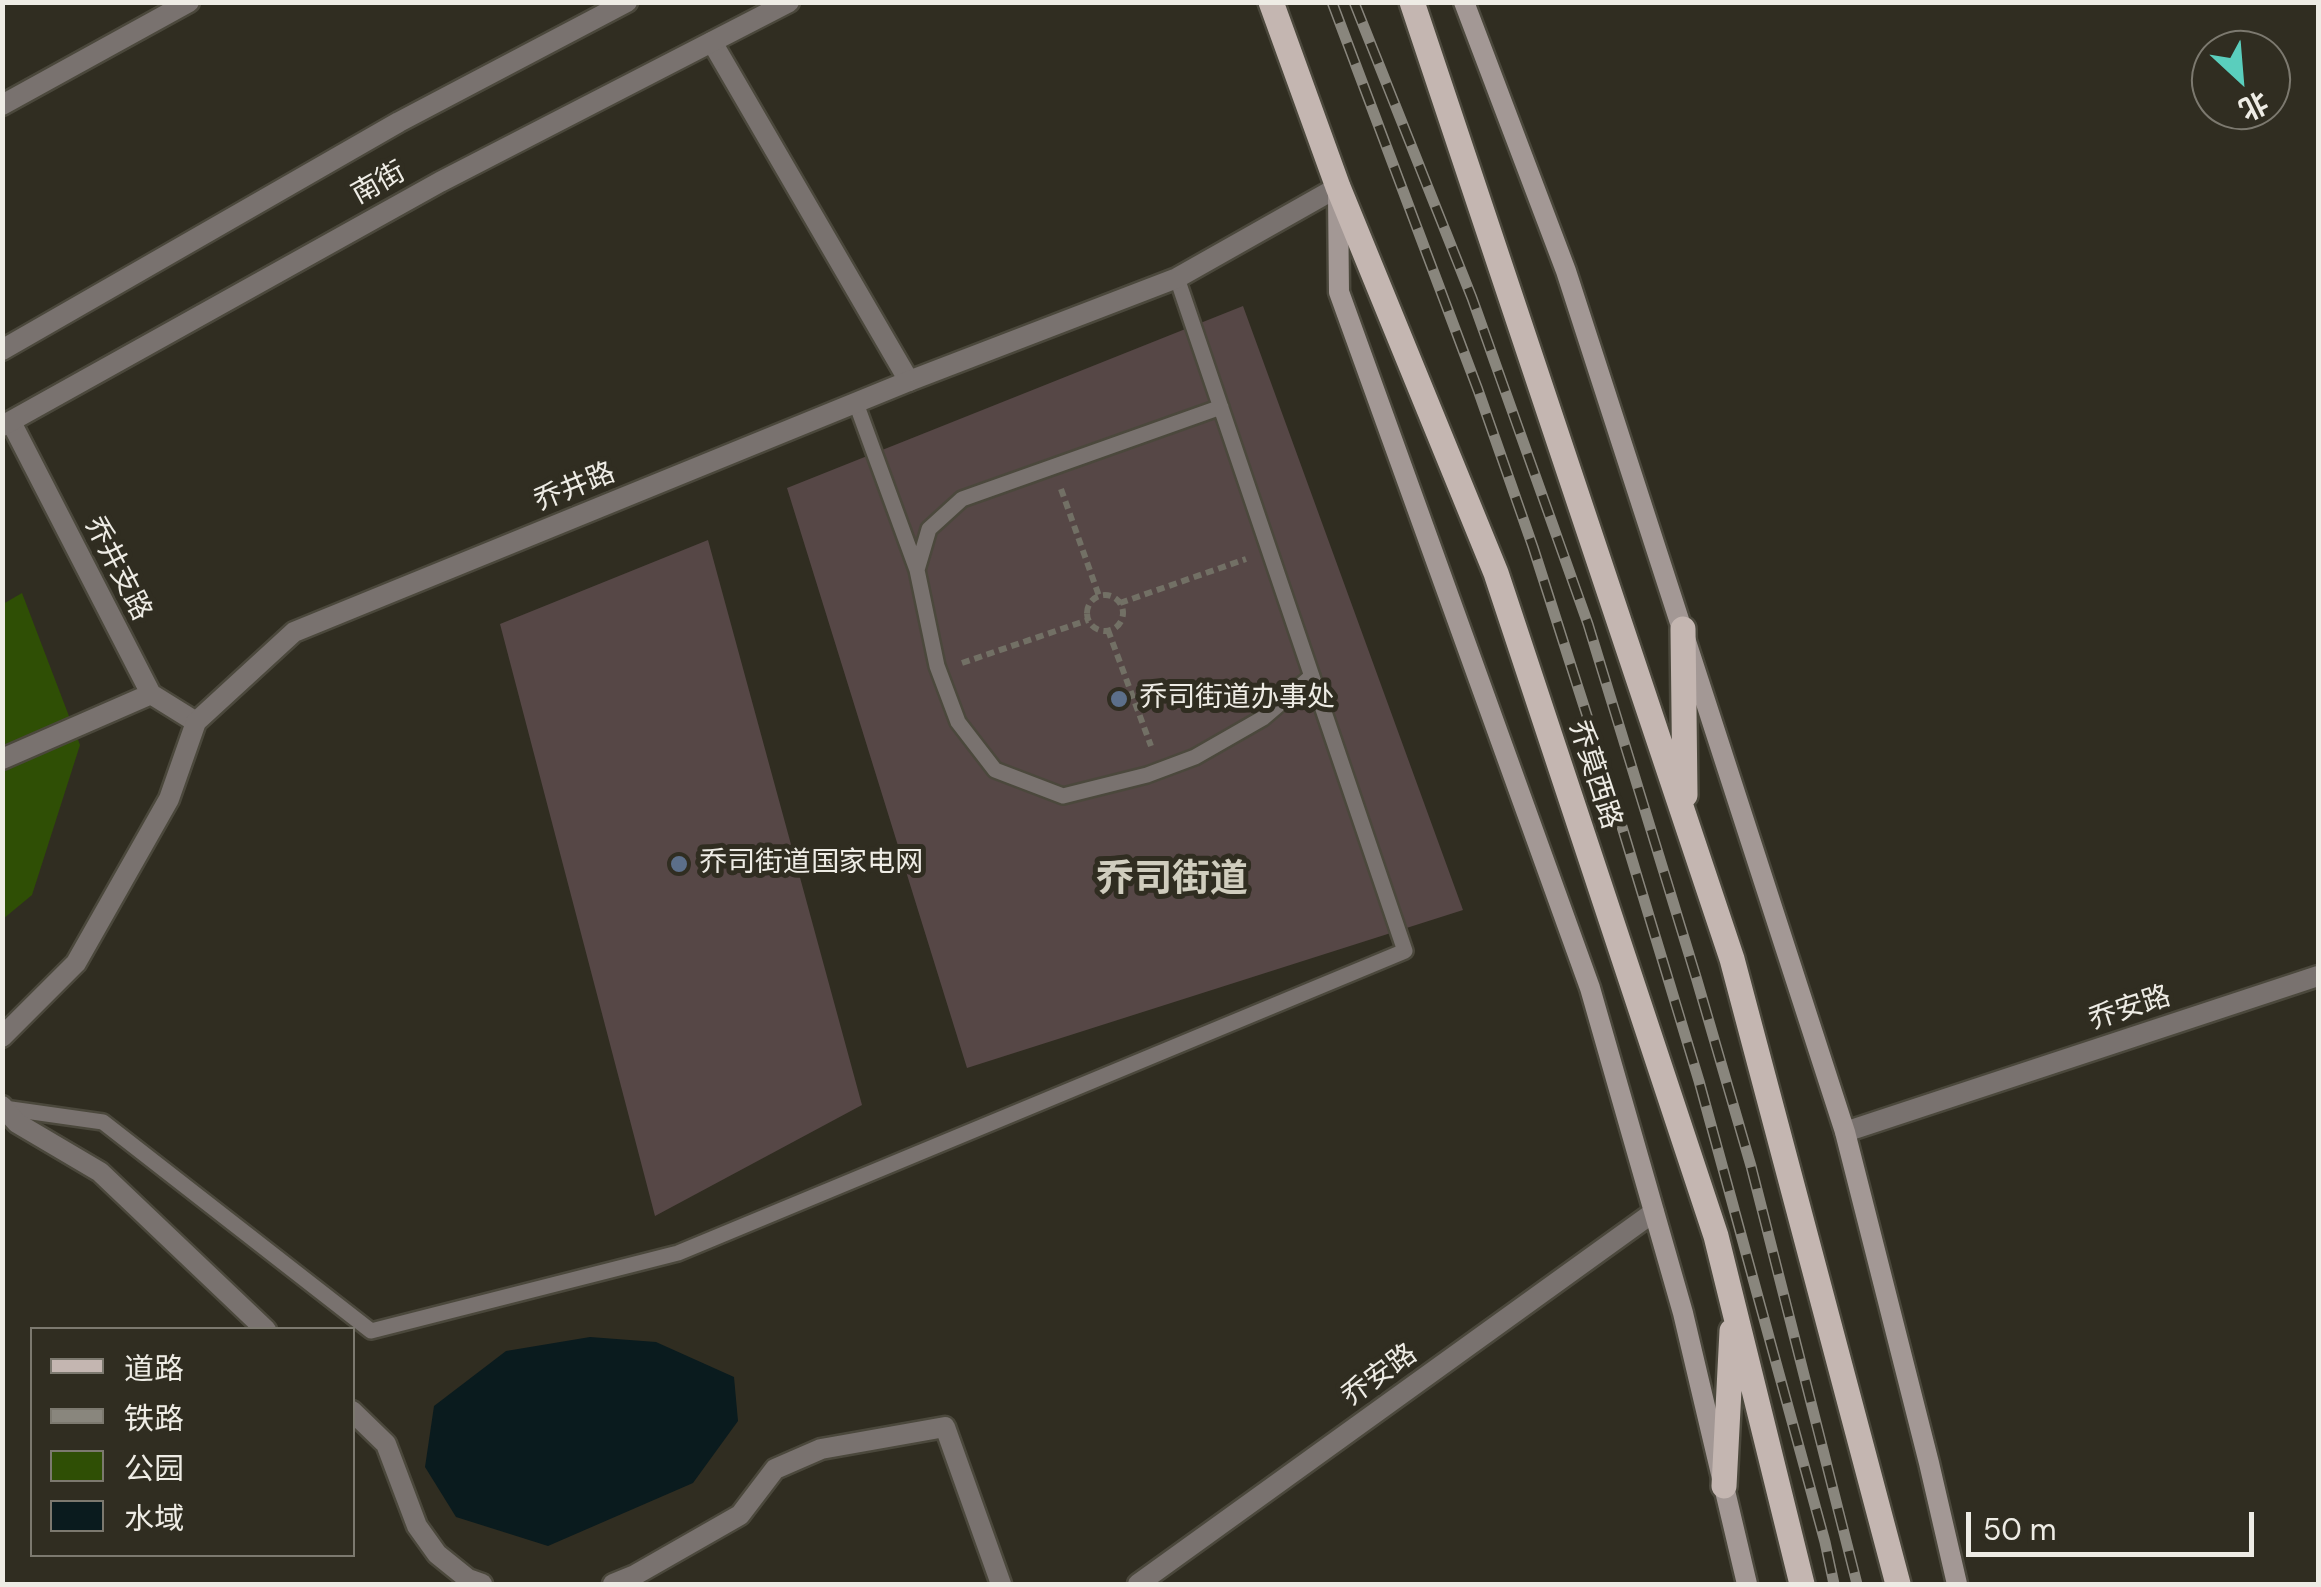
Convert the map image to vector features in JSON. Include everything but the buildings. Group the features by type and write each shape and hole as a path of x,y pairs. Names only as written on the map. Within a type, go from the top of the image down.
{"main road":[{"name":"乔莫西路","path":"1271,2 1338,187 1496,573 1716,1236 1802,1584"},
{"path":"1412,2 1732,959 1898,1584"},
{"path":"1464,2 1566,272 1845,1132 1957,1584"},
{"path":"1338,187 1340,292 1590,988 1684,1313 1747,1584"},
{"path":"1682,629 1686,820"},
{"path":"1724,1486 1734,1301"}],"street":[{"path":"2,106 189,2"},
{"name":"南街","path":"2,350 399,122 627,2"},
{"name":"南街","path":"7,424 440,182 789,2"},
{"path":"712,42 909,381"},
{"name":"乔井路","path":"2,1037 76,962 169,798 196,722 294,632 909,381 1178,278 1338,187"},
{"name":"乔井支路","path":"7,424 151,694"},
{"path":"2,759 151,694 196,722"},
{"name":"乔安路","path":"1845,1132 2318,976"},
{"path":"3,1107 17,1123 100,1172 263,1327"},
{"name":"乔安路","path":"1138,1584 1654,1212"},
{"path":"355,1415 386,1444 417,1526 437,1554 482,1584"},
{"path":"613,1584 740,1514 775,1470 821,1450 945,1427 1001,1584"}],"lane":[{"path":"3,1107 102,1122 371,1331 678,1254 1404,951 1178,278"},
{"path":"856,403 918,570 937,666 958,722 995,770 1063,796 1162,770 1194,757 1263,718 1312,676"},
{"path":"918,570 929,530 962,499 1221,407"}],"path":[{"path":"1053,467 1100,596"},
{"path":"1120,603 1269,550"},
{"path":"1100,596 1111,596 1120,603 1121,620 1108,630 1096,629 1088,620 1090,603 1100,596"},
{"path":"937,666 958,664 1088,620"},
{"path":"1108,630 1162,770"}],"green space":[{"path":"22,593 80,745 32,895 3,919 3,604"}],"water":[{"path":"590,1337 656,1342 734,1377 738,1421 693,1483 548,1546 456,1517 425,1467 434,1406 506,1351"}],"railway":[{"path":"1332,2 1478,390 1613,797 1699,1081 1834,1584"},
{"path":"1354,2 1472,298 1588,624 1751,1166 1857,1584"}],"place":[{"name":"乔司街道办事处","path":"1119,699"},
{"name":"乔司街道国家电网","path":"679,864"}],"district":[{"name":"乔司街道","path":"1172,881"}]}
